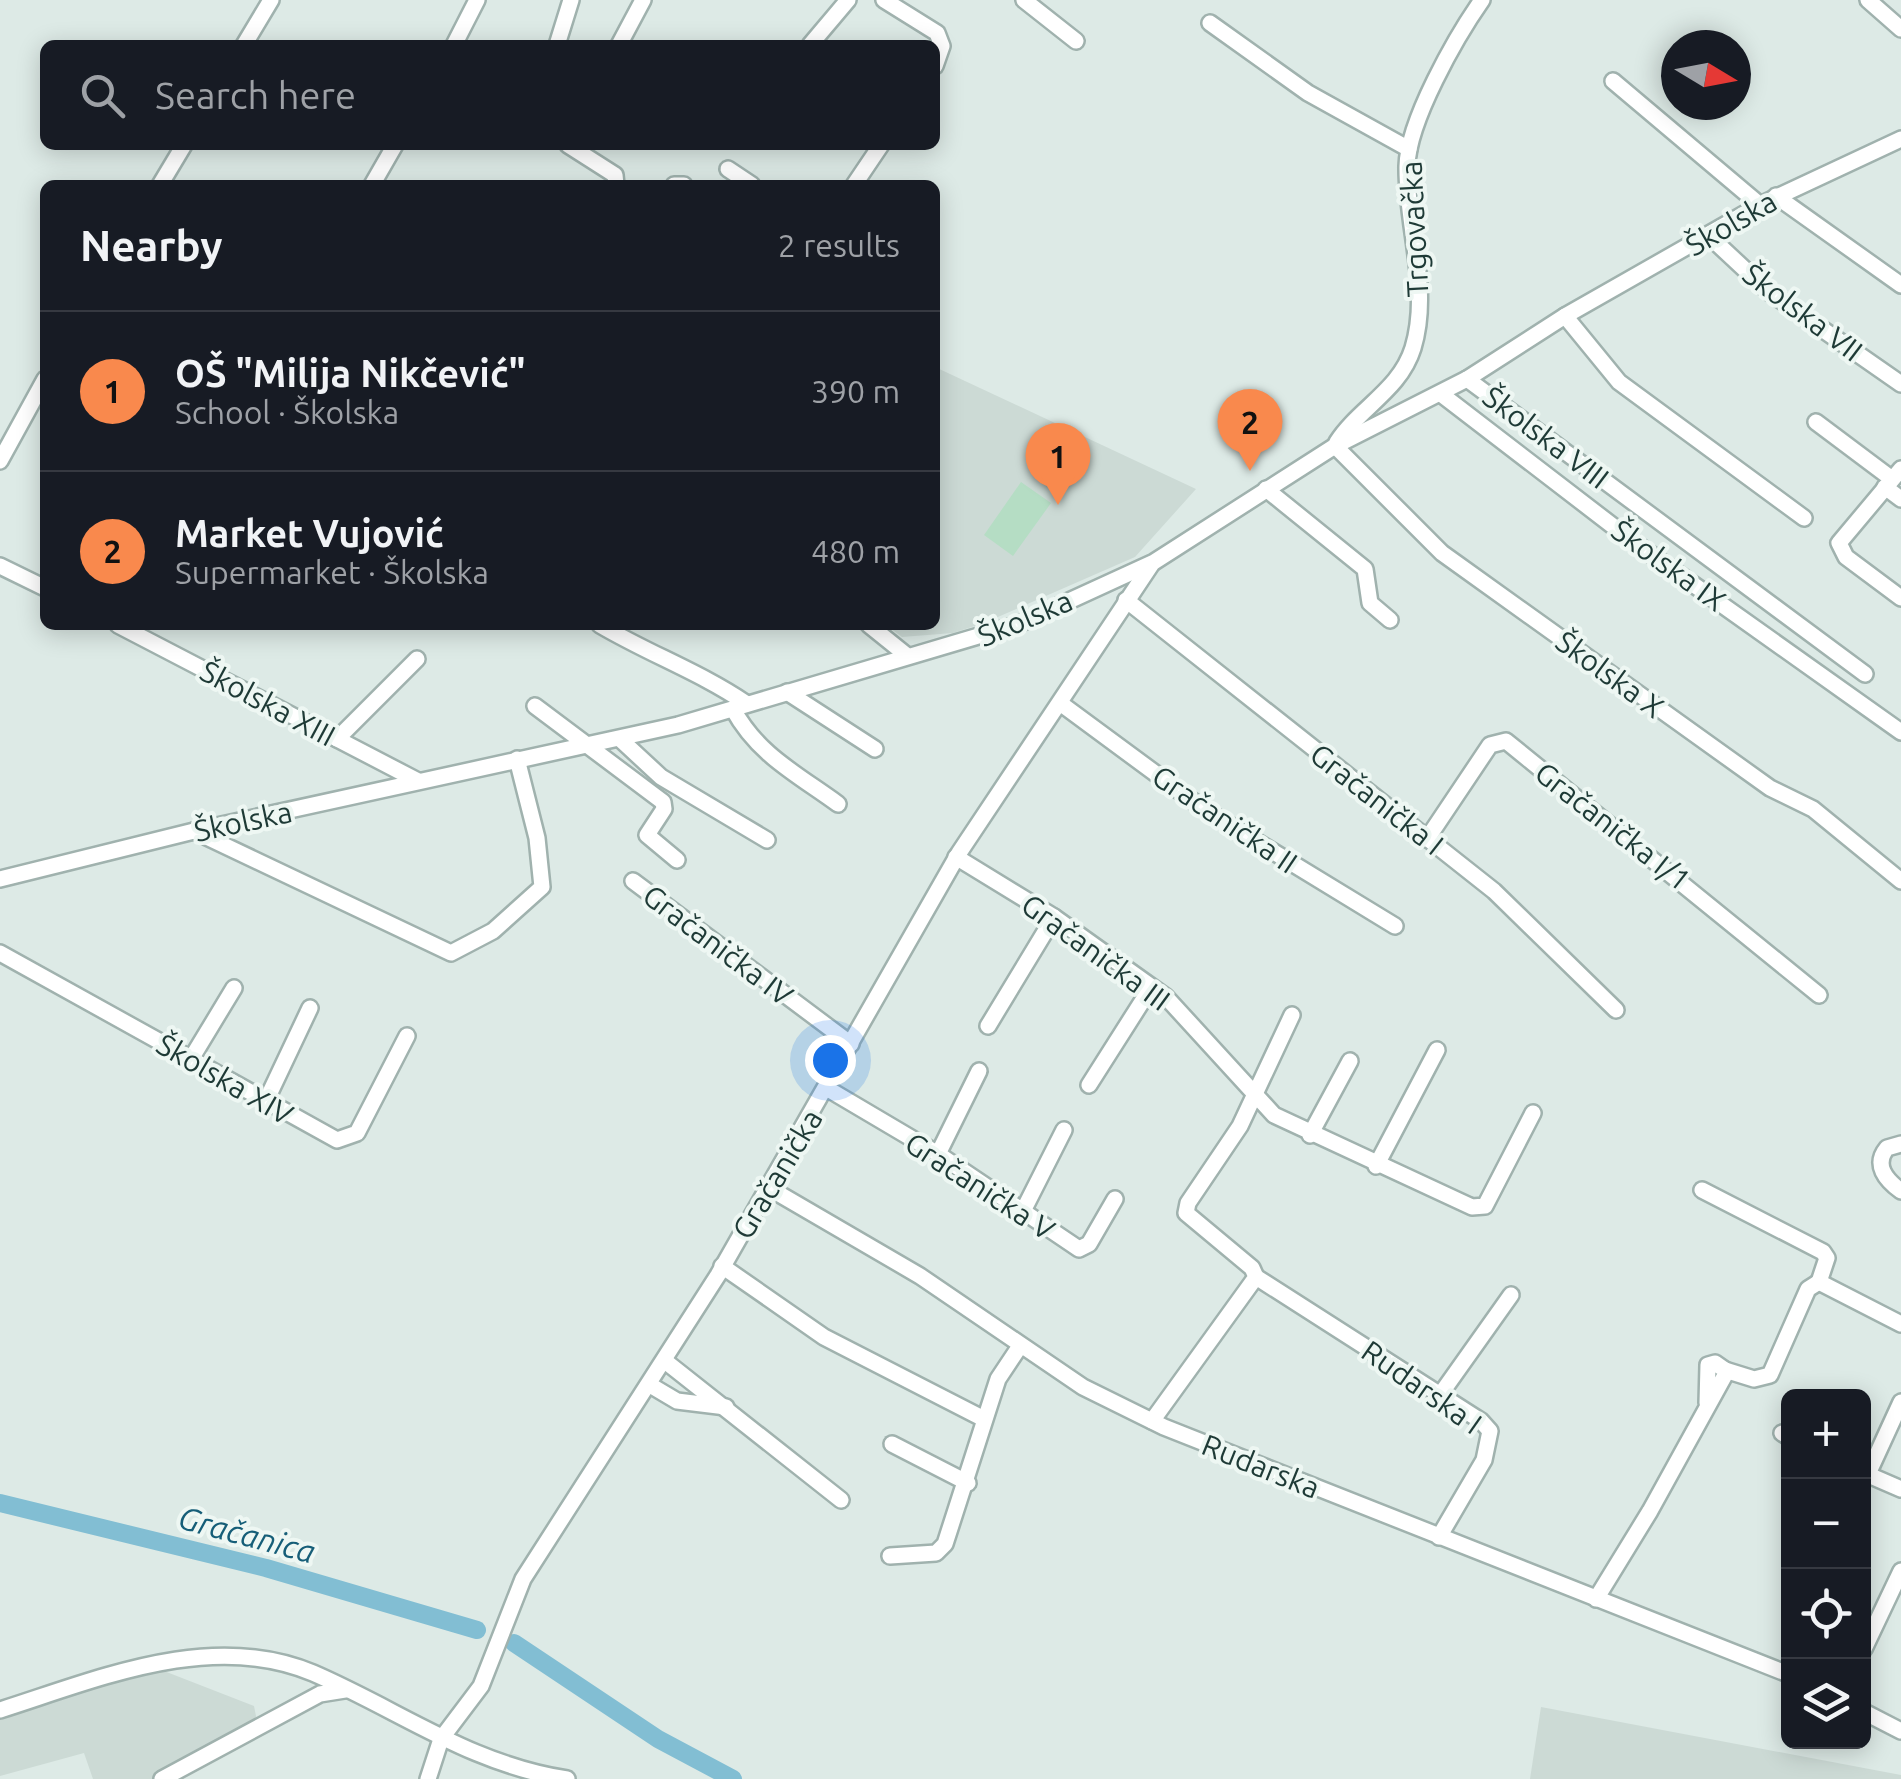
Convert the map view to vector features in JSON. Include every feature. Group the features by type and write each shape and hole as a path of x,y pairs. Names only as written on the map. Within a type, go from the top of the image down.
{"street":[{"path":"247,40 271,0"},
{"path":"457,40 477,0"},
{"path":"559,40 571,0"},
{"path":"622,40 643,0"},
{"path":"814,40 848,0"},
{"path":"884,0 936,34 939,40"},
{"path":"1024,0 1076,40"},
{"name":"Trgovačka","path":"1335,446 1401,375 1412,351 1418,268 1408,185 1408,149 1426,102 1482,0"},
{"path":"1868,0 1901,29"},
{"path":"1210,23 1308,93 1408,149"},
{"path":"1612,80 1760,205"},
{"name":"Školska","path":"2,877 194,831 620,739 905,654 959,645 1019,624 1154,562 1335,446 1468,379 1565,316 1760,205 1901,139"},
{"path":"163,180 181,150"},
{"path":"375,180 392,150"},
{"path":"576,150 615,180"},
{"path":"857,180 878,150"},
{"path":"728,169 744,180"},
{"path":"1776,196 1901,285"},
{"name":"Školska VII","path":"1709,236 1769,292 1901,384"},
{"path":"1565,316 1619,382 1804,518"},
{"name":"Školska VIII","path":"1468,379 1865,674"},
{"path":"0,461 40,388"},
{"name":"Školska IX","path":"1441,394 1635,543 1901,732"},
{"path":"1816,422 1892,479 1901,499"},
{"name":"Školska X","path":"1335,446 1442,553 1770,788 1813,809 1901,881"},
{"path":"1892,479 1839,543 1846,558 1901,598"},
{"path":"1266,489 1365,569 1370,603 1390,620"},
{"name":"Gračanička","path":"428,1779 442,1739 481,1686 523,1579 650,1385 770,1188 956,857 1154,562"},
{"path":"0,566 40,586"},
{"name":"Gračanička I","path":"1126,600 1494,891 1616,1010"},
{"name":"Školska XIII","path":"128,630 418,781"},
{"path":"609,630 656,657 698,671 740,706 749,737 777,764 838,804"},
{"path":"875,630 905,654"},
{"path":"337,739 418,660"},
{"path":"787,692 875,749"},
{"name":"Gračanička II","path":"1060,703 1205,810 1395,926"},
{"path":"535,706 590,744 665,805 647,834 678,860"},
{"path":"620,739 661,776 767,840"},
{"name":"Gračanička I/1","path":"1427,839 1490,745 1506,741 1819,995"},
{"path":"194,831 451,953 493,931 542,887 537,838 517,759"},
{"name":"Gračanička III","path":"956,857 1054,918 1166,997 1274,1116 1376,1166 1479,1208 1489,1202 1533,1113"},
{"name":"Gračanička IV","path":"632,882 851,1044"},
{"path":"988,1026 1054,918"},
{"name":"Školska XIV","path":"0,953 329,1138 357,1133 407,1036"},
{"path":"191,1059 234,988"},
{"path":"1089,1085 1150,989"},
{"path":"266,1101 310,1008"},
{"path":"1252,1095 1292,1015"},
{"path":"1376,1166 1437,1050"},
{"path":"1310,1135 1350,1061"},
{"path":"938,1154 980,1070"},
{"name":"Gračanička V","path":"828,1089 938,1154 1082,1249 1115,1199"},
{"name":"Rudarska I","path":"1252,1095 1240,1126 1188,1204 1186,1214 1252,1268 1256,1277 1490,1431 1484,1460 1439,1537"},
{"path":"1022,1213 1064,1130"},
{"path":"1901,1144 1887,1148 1880,1164 1882,1172 1901,1191"},
{"name":"Rudarska","path":"770,1188 920,1276 1083,1387 1152,1421 1781,1671"},
{"path":"1596,1599 1650,1511 1726,1370 1754,1379 1770,1375 1808,1290 1819,1282 1827,1258 1823,1252 1702,1190"},
{"path":"722,1266 824,1338 984,1420"},
{"path":"1152,1421 1256,1277"},
{"path":"1819,1282 1901,1324"},
{"path":"1440,1395 1511,1296"},
{"path":"890,1556 936,1553 952,1530 998,1378 1020,1346"},
{"path":"664,1362 841,1500"},
{"path":"650,1385 677,1401 726,1407"},
{"path":"1871,1463 1901,1402"},
{"path":"892,1444 968,1483"},
{"path":"1871,1475 1901,1488"},
{"path":"1871,1634 1901,1571"},
{"path":"0,1710 145,1664 208,1657 258,1660 311,1672 442,1739 520,1772 566,1779"},
{"path":"162,1779 320,1694 345,1690"},
{"path":"1871,1716 1901,1731"}],"shaded area":[{"path":"940,369 1196,489 1135,557 984,623 953,633 902,637 893,630 940,630"},
{"path":"146,1664 254,1706 258,1726 162,1779 93,1779 84,1753 0,1776 0,1712"},
{"path":"1541,1707 1901,1775 1901,1779 1530,1779"}],"green space":[{"path":"1021,482 1051,503 1013,556 984,535"}],"waterway":[{"name":"Gračanica","path":"0,1503 266,1568 477,1630"},
{"name":"Gračanica","path":"514,1643 658,1739 733,1779"}],"place":[{"name":"Market Vujović","path":"1250,471"},
{"name":"OŠ \"Milija Nikčević\"","path":"1058,505"}]}
